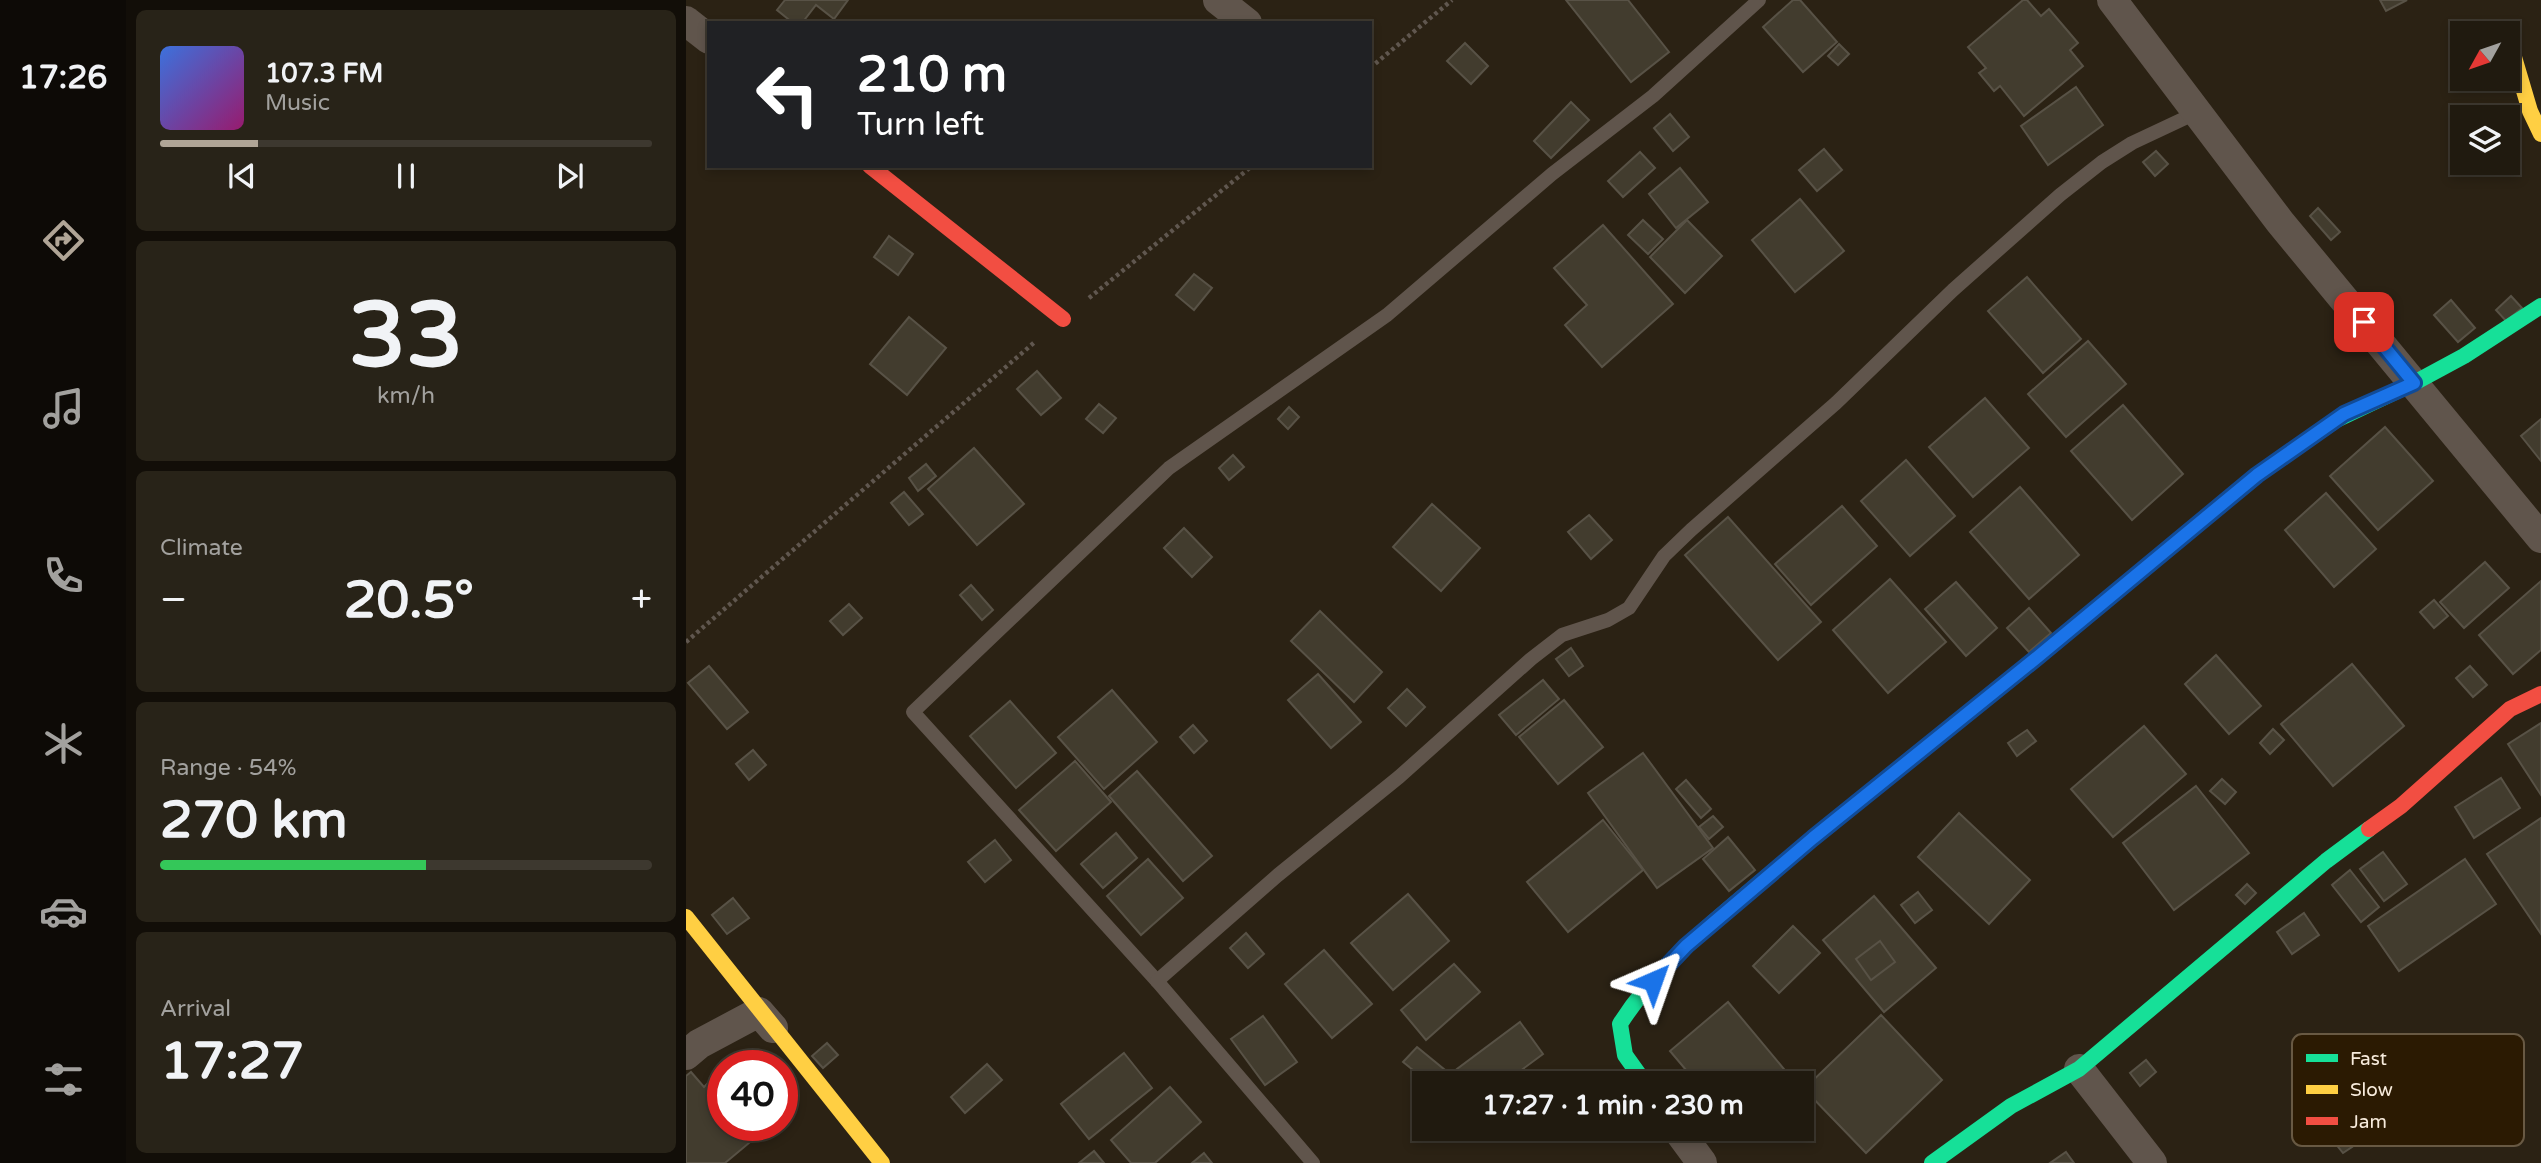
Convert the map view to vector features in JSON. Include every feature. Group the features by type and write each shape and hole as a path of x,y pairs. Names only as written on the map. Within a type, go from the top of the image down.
{"street":[{"path":"1218,0 1244,21"},
{"path":"2112,0 2280,222 2541,538"},
{"path":"686,21 707,37"},
{"path":"2520,77 2530,111 2541,134"},
{"path":"873,168 1063,320"},
{"path":"1636,1071 1625,1055 1620,1024 1636,999 1686,946 1813,838 2257,475 2344,414 2414,383 2464,356 2541,305"},
{"path":"1931,1163 2011,1107 2079,1069 2326,861 2401,806 2510,709 2541,694"},
{"path":"686,917 882,1163"},
{"path":"686,1055 699,1044 759,1012 783,1038"},
{"path":"2079,1069 2152,1163"},
{"path":"1686,1141 1702,1163"}],"lane":[{"path":"1312,1163 1157,981 913,712 1169,468 1387,315 1552,174 1653,96 1759,0"},
{"path":"1157,981 1278,875 1399,777 1531,659 1562,635 1608,620 1629,608 1664,556 1691,530 1855,386 1953,290 2060,195 2102,162 2132,143 2198,112"}],"path":[{"path":"1372,66 1452,0"},
{"path":"686,642 1063,320 1250,168"}],"building":[{"path":"785,0 848,0 834,19 816,5 804,21 791,21 777,10"},
{"path":"1566,0 1628,0 1669,52 1631,82"},
{"path":"1793,0 1800,0 1837,42 1803,72 1763,27"},
{"path":"2023,0 2027,0 2041,16 2049,9 2078,43 2070,50 2083,66 2024,116 2000,86 1994,91 1979,73 1986,68 1968,47"},
{"path":"2380,0 2407,0 2386,11"},
{"path":"1465,43 1488,66 1471,84 1447,61"},
{"path":"1839,44 1849,54 1838,65 1828,56"},
{"path":"2076,87 2103,125 2048,165 2021,126"},
{"path":"1571,102 1589,120 1551,158 1534,141"},
{"path":"1670,114 1689,137 1673,151 1654,128"},
{"path":"1824,149 1842,170 1817,191 1799,170"},
{"path":"2156,151 2168,164 2155,176 2143,162"},
{"path":"1640,152 1655,168 1623,197 1608,181"},
{"path":"1680,168 1708,202 1676,228 1649,194"},
{"path":"1800,199 1844,251 1795,292 1752,240"},
{"path":"2318,208 2340,232 2331,240 2310,216"},
{"path":"1643,220 1663,239 1648,254 1628,235"},
{"path":"1687,220 1722,256 1685,293 1650,257"},
{"path":"1603,225 1673,304 1602,367 1565,325 1587,305 1554,268"},
{"path":"889,236 913,254 898,275 874,257"},
{"path":"1194,274 1212,288 1194,310 1176,295"},
{"path":"2027,277 2081,339 2043,373 1988,311"},
{"path":"2511,296 2522,308 2506,321 2496,310"},
{"path":"2451,300 2475,328 2458,342 2434,315"},
{"path":"909,317 946,348 907,395 870,364"},
{"path":"2088,341 2126,384 2066,437 2028,394"},
{"path":"1037,371 1061,398 1041,415 1017,389"},
{"path":"1985,398 2029,448 1973,497 1929,447"},
{"path":"1099,404 1116,418 1103,433 1086,419"},
{"path":"2123,405 2183,474 2132,520 2071,451"},
{"path":"1289,407 1299,417 1288,429 1278,419"},
{"path":"2541,419 2541,461 2521,436"},
{"path":"2385,427 2433,481 2378,530 2330,476"},
{"path":"974,448 1024,504 977,545 928,489"},
{"path":"1233,455 1244,467 1229,480 1219,468"},
{"path":"1906,460 1955,516 1910,556 1861,501"},
{"path":"926,464 936,476 918,491 909,478"},
{"path":"2020,487 2079,555 2029,599 1970,532"},
{"path":"904,492 923,514 909,525 891,503"},
{"path":"2326,493 2376,549 2334,587 2285,530"},
{"path":"1432,504 1480,548 1441,591 1393,547"},
{"path":"1842,506 1877,546 1811,605 1775,564"},
{"path":"1589,515 1612,540 1591,559 1568,532"},
{"path":"1728,517 1821,622 1778,660 1685,555"},
{"path":"1184,528 1212,557 1192,577 1164,548"},
{"path":"2485,562 2509,588 2464,628 2440,602"},
{"path":"1890,579 1946,642 1888,693 1833,630"},
{"path":"2541,581 2541,650 2513,674 2479,635"},
{"path":"1956,582 1997,628 1966,656 1925,609"},
{"path":"971,585 993,610 982,620 960,595"},
{"path":"2434,600 2448,616 2434,628 2420,612"},
{"path":"849,604 862,618 843,635 830,621"},
{"path":"2029,608 2051,633 2029,652 2007,628"},
{"path":"1320,611 1382,672 1354,702 1291,641"},
{"path":"1571,648 1583,666 1569,676 1556,659"},
{"path":"2216,655 2261,706 2229,734 2185,684"},
{"path":"2352,664 2404,726 2333,786 2281,724"},
{"path":"709,666 748,712 727,729 688,683"},
{"path":"2470,666 2487,685 2473,697 2456,678"},
{"path":"1318,674 1361,722 1331,748 1288,700"},
{"path":"1543,680 1559,699 1516,735 1499,715"},
{"path":"1407,689 1425,707 1406,726 1388,708"},
{"path":"1112,690 1157,742 1104,789 1058,737"},
{"path":"1564,700 1603,747 1558,784 1519,737"},
{"path":"1010,701 1056,753 1016,788 970,736"},
{"path":"2541,723 2541,795 2508,744"},
{"path":"1193,725 1207,741 1194,753 1180,737"},
{"path":"2144,726 2186,774 2113,837 2071,789"},
{"path":"2273,729 2284,740 2270,754 2260,743"},
{"path":"2027,730 2036,741 2017,756 2008,743"},
{"path":"753,750 766,765 749,780 736,764"},
{"path":"1643,753 1713,848 1657,888 1588,793"},
{"path":"1075,761 1111,802 1056,851 1019,810"},
{"path":"1137,771 1212,856 1183,881 1109,796"},
{"path":"2501,778 2520,808 2474,838 2455,807"},
{"path":"2222,779 2236,792 2225,804 2210,791"},
{"path":"1686,780 1711,809 1701,818 1676,789"},
{"path":"2196,786 2249,853 2174,910 2123,843"},
{"path":"1959,813 2030,880 1989,924 1918,857"},
{"path":"1713,816 1723,827 1709,839 1699,827"},
{"path":"2541,818 2541,934 2487,854"},
{"path":"1603,820 1643,870 1568,932 1527,882"},
{"path":"1116,833 1137,858 1103,888 1081,864"},
{"path":"1728,837 1755,870 1729,891 1703,859"},
{"path":"995,840 1011,860 985,882 968,862"},
{"path":"2383,852 2407,884 2384,901 2360,869"},
{"path":"1148,859 1183,898 1141,935 1107,896"},
{"path":"2465,859 2496,904 2399,971 2368,926"},
{"path":"2350,870 2379,907 2361,922 2332,885"},
{"path":"2247,884 2256,893 2245,904 2236,895"},
{"path":"1918,892 1932,910 1915,923 1901,905"},
{"path":"1408,894 1449,941 1393,990 1351,943"},
{"path":"1874,896 1936,968 1884,1012 1823,940"},
{"path":"733,898 749,918 727,934 712,915"},
{"path":"2304,913 2319,935 2292,954 2277,932"},
{"path":"1793,926 1820,953 1779,993 1753,966"},
{"path":"1246,933 1264,954 1248,968 1230,948"},
{"path":"1880,941 1895,962 1871,980 1856,959"},
{"path":"1324,950 1372,1004 1332,1038 1285,984"},
{"path":"1454,964 1480,992 1426,1040 1401,1010"},
{"path":"1728,1002 1786,1071 1687,1071 1670,1051"},
{"path":"1881,1015 1942,1080 1866,1153 1814,1099 1814,1079"},
{"path":"1263,1016 1297,1062 1265,1085 1231,1039"},
{"path":"1520,1022 1543,1054 1520,1071 1457,1069"},
{"path":"827,1043 838,1055 823,1068 812,1056"},
{"path":"1417,1047 1445,1070 1414,1071 1403,1062"},
{"path":"1124,1053 1152,1088 1089,1139 1061,1104"},
{"path":"2146,1060 2156,1072 2140,1086 2130,1073"},
{"path":"987,1064 1002,1080 965,1113 951,1097"},
{"path":"691,1072 704,1087 707,1084 707,1141 749,1143 725,1163 686,1163 686,1076"},
{"path":"1170,1087 1201,1122 1155,1163 1131,1163 1111,1140"},
{"path":"2337,1146 2352,1147 2343,1153"},
{"path":"1094,1151 1104,1163 1079,1163"},
{"path":"2066,1152 2074,1163 2050,1163"},
{"path":"1204,1153 1212,1163 1192,1163"}],"traffic: fast":[{"path":"2336,420 2464,356 2541,306"},
{"path":"1636,1071 1625,1055 1620,1024 1635,1002 1670,962 1806,844 2059,639"},
{"path":"1932,1163 2011,1106 2079,1069 2326,861 2369,829"}],"traffic: slow":[{"path":"2520,77 2530,111 2541,134"},
{"path":"2059,639 2257,475 2336,420"},
{"path":"686,917 882,1163"}],"traffic: jam":[{"path":"873,168 1063,319"},
{"path":"2369,829 2401,806 2510,709 2541,694"}],"route":[{"path":"1653,981 1686,946 1813,838 2257,475 2344,414 2414,383 2364,322"}]}
